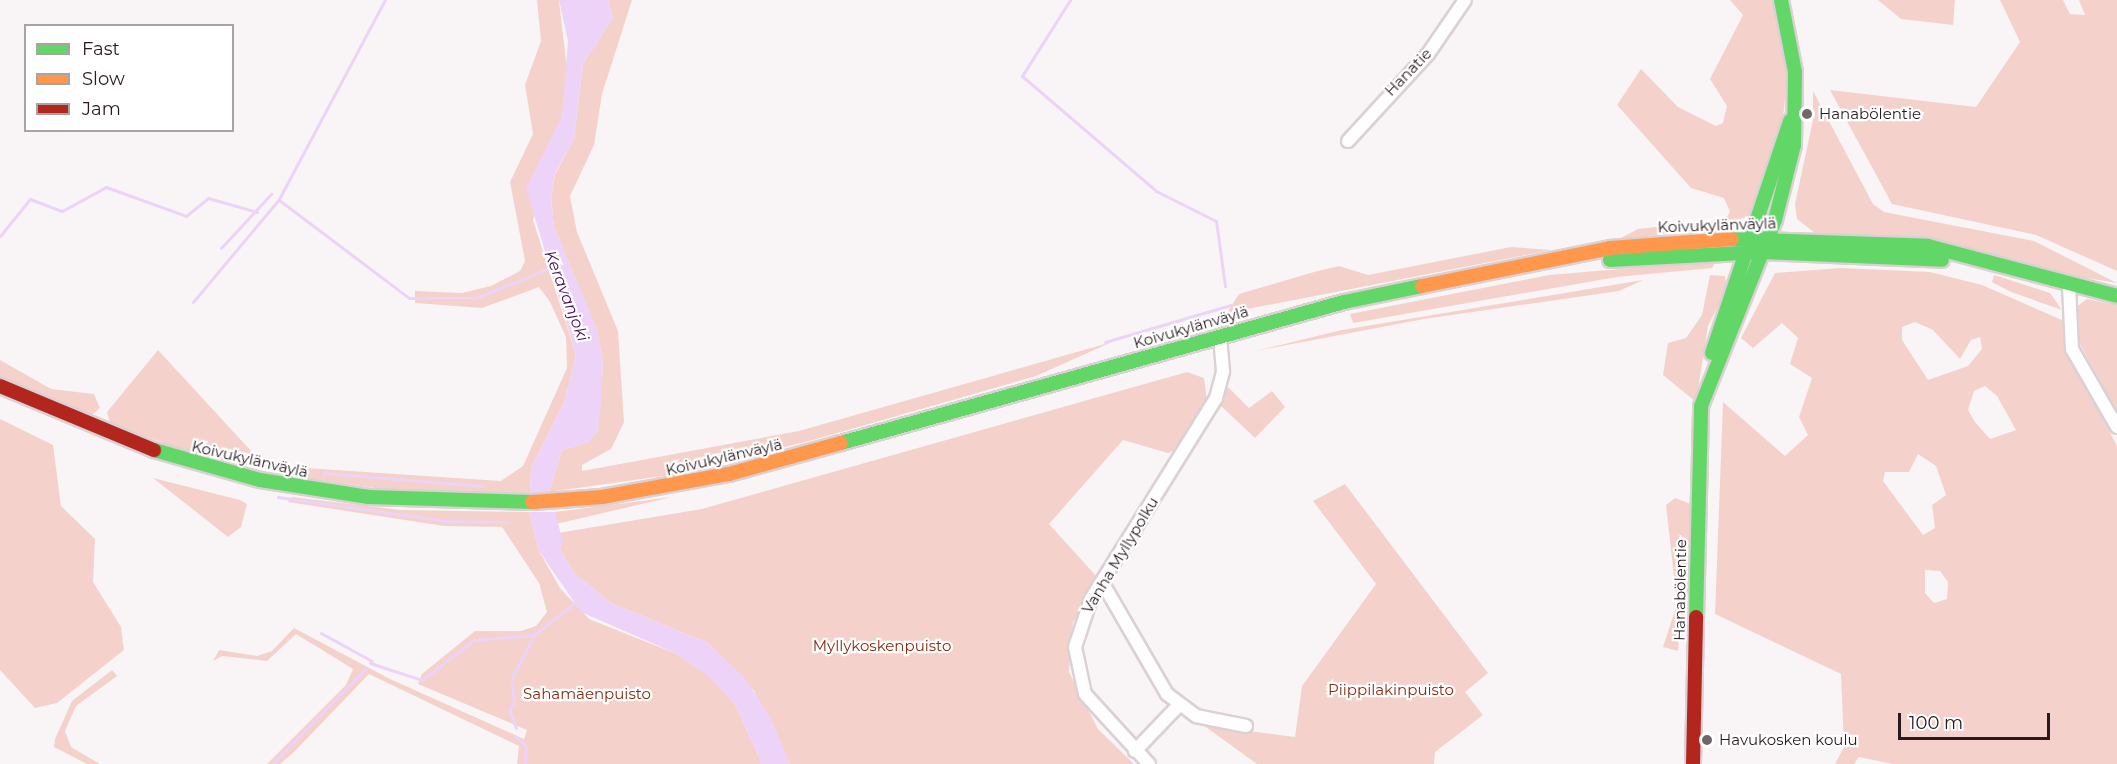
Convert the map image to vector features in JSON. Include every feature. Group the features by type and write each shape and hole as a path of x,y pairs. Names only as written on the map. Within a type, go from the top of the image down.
{"main road":[{"name":"Hanabölentie","path":"1693,764 1698,438 1711,357 1758,246 1794,145 1794,65 1781,0"},
{"name":"Koivukylänväylä","path":"0,386 122,441 260,480 388,499 517,503 562,501 647,491 787,460 1344,302 1451,281 1612,260 1758,246 1886,241 2117,296"}],"street":[{"name":"Hanatie","path":"1348,141 1428,54 1464,0"},
{"path":"2069,286 2072,349 2117,427"},
{"name":"Vanha Myllypolku","path":"1149,764 1097,711 1075,663 1080,625 1102,582 1216,398 1223,371 1220,336"},
{"path":"1102,582 1154,677 1179,705 1196,716 1246,726"},
{"path":"1135,751 1179,705"}],"green space":[{"path":"537,0 559,0 567,70 562,116 533,220 576,355 564,402 531,468 530,493 388,490 306,478 185,451 110,423 107,412 158,350 252,452 276,466 501,481 523,466 567,368 566,337 550,302 539,287 482,308 415,303 415,291 462,293 491,286 520,271 525,261 510,182 533,134 525,85 541,41"},
{"path":"608,0 632,0 602,94 594,145 570,196 577,232 618,331 624,422 611,449 582,465 582,471 799,431 1112,342 1036,376 813,440 677,474 549,492 562,450 589,442 598,430 603,363 597,330 554,227 551,198 555,174 574,139 583,64 613,18"},
{"path":"1730,0 1772,0 1787,73 1784,110 1758,211 1725,226 1617,240 1638,229 1726,219 1730,212 1724,198 1691,188 1617,105 1641,69 1678,107 1716,126 1723,123 1727,106 1710,79 1743,15"},
{"path":"1878,0 1955,0 1953,25 1901,19"},
{"path":"2000,0 2063,0 2070,14 2085,15 2079,0 2117,0 2117,271 2036,235 1892,204 1830,90 1976,107 2020,42"},
{"path":"1813,91 1873,204 1884,212 2034,241 2117,283 1816,234 1797,219 1795,204 1813,120"},
{"path":"1511,247 1552,250 1227,313 1239,294 1339,266 1368,275"},
{"path":"1716,261 1712,268 1617,277 1353,323 1350,314 1549,275"},
{"path":"1841,268 1930,272 1982,285 2062,320 2069,353 2117,446 2117,764 1893,764 1859,757 1854,764 1835,764 1844,747 1841,674 1715,614 1723,402 1785,456 1808,435 1799,417 1812,378 1790,364 1798,338 1782,323 1753,348 1741,338 1775,273","holes":["1915,322 1933,330 1960,359 1971,340 1980,337 1982,349 1968,366 1928,380 1902,340 1902,327","1985,386 1997,396 2016,430 1990,439 1968,410 1974,391","1918,454 1936,466 1946,495 1932,505 1935,528 1923,535 1883,481 1885,472 1909,472","1925,570 1940,571 1948,582 1947,599 1934,603 1925,593"]},
{"path":"1710,275 1725,276 1727,288 1708,326 1696,402 1663,375 1668,343 1686,338 1702,315"},
{"path":"1994,275 2050,293 2062,310 2011,292 1992,282"},
{"path":"1643,280 1619,291 1424,319 1255,351 1342,330"},
{"path":"2087,299 2117,305 2117,412 2076,337 2076,307"},
{"path":"0,360 51,389 94,394 100,408 88,418 41,398 0,377"},
{"name":"Myllykoskenpuisto","path":"1187,372 1204,378 1207,401 1178,449 1168,453 1123,440 1049,524 1097,577 1073,623 1069,672 1098,729 1134,764 790,764 754,691 708,643 611,603 574,573 560,550 558,533 702,509"},
{"path":"1228,387 1249,408 1272,391 1285,407 1255,438 1219,404"},
{"path":"0,419 53,445 61,506 95,539 93,582 121,627 124,650 57,703 35,708 0,670"},
{"path":"153,478 240,500 247,504 241,527 228,537"},
{"name":"Piippilakinpuisto","path":"1345,484 1488,673 1465,692 1483,715 1435,752 1434,764 1257,764 1203,725 1295,737 1302,686 1376,584 1313,501"},
{"name":"Sahamäenpuisto","path":"292,497 401,510 529,512 539,551 560,588 589,619 677,654 709,676 735,704 762,764 517,764 519,746 369,674 294,752 280,764 267,764 346,685 353,669 296,634 267,661 222,656 213,661 219,650 257,656 272,651 294,628 390,679 524,739 527,730 418,684 422,674 475,631 521,631 536,626 547,612 539,583 502,527 444,526 288,502"},
{"path":"672,497 556,524 555,512"},
{"path":"1675,498 1691,504 1689,622 1679,636 1678,651 1663,647 1677,604 1666,505"},
{"path":"112,670 117,676 76,706 65,731 71,747 100,764 87,764 54,747 55,739 72,701"}],"water":[{"name":"Keravanjoki","path":"559,0 608,0 613,18 583,64 574,139 555,173 551,198 554,227 597,329 603,363 601,403 598,430 589,442 562,450 549,492 530,493 531,468 564,402 576,355 526,188 562,116 568,41"},
{"path":"529,512 555,512 563,542 560,550 574,573 611,603 708,643 744,677 769,715 790,764 762,764 735,704 708,676 677,654 581,612 539,551"}],"waterway":[{"path":"193,302 279,199 385,0"},
{"path":"1070,0 1022,76 1156,191 1216,221 1225,286"},
{"path":"0,236 30,199 62,211 106,187 186,216 208,198 257,212"},
{"path":"221,248 271,194"},
{"name":"Keravanjoki","path":"279,200 409,298 476,298 550,268"},
{"path":"1105,342 1231,305"},
{"path":"206,449 308,472"},
{"path":"323,473 483,486"},
{"path":"278,497 446,521 509,522"},
{"path":"370,663 422,680 474,640 534,635 577,601"},
{"path":"321,633 372,661"},
{"path":"516,728 509,709 514,703 512,678 534,635"},
{"path":"272,764 365,669"},
{"path":"515,736 526,746 525,762"}],"traffic: fast":[{"path":"1696,617 1701,406 1775,220 1794,145 1795,72 1781,0"},
{"path":"1712,353 1790,121"},
{"path":"1732,239 1928,246 2117,296"},
{"path":"1610,260 1762,252 1942,260"},
{"path":"841,443 1344,302 1422,286"},
{"path":"154,450 260,480 369,497 532,502"}],"traffic: slow":[{"path":"1422,286 1610,248 1732,239"},
{"path":"532,502 602,497 729,474 841,443"}],"traffic: jam":[{"path":"0,386 154,450"},
{"path":"1693,764 1696,617"}],"place":[{"name":"Hanabölentie","path":"1807,114"},
{"name":"Havukosken koulu","path":"1707,740"}]}
